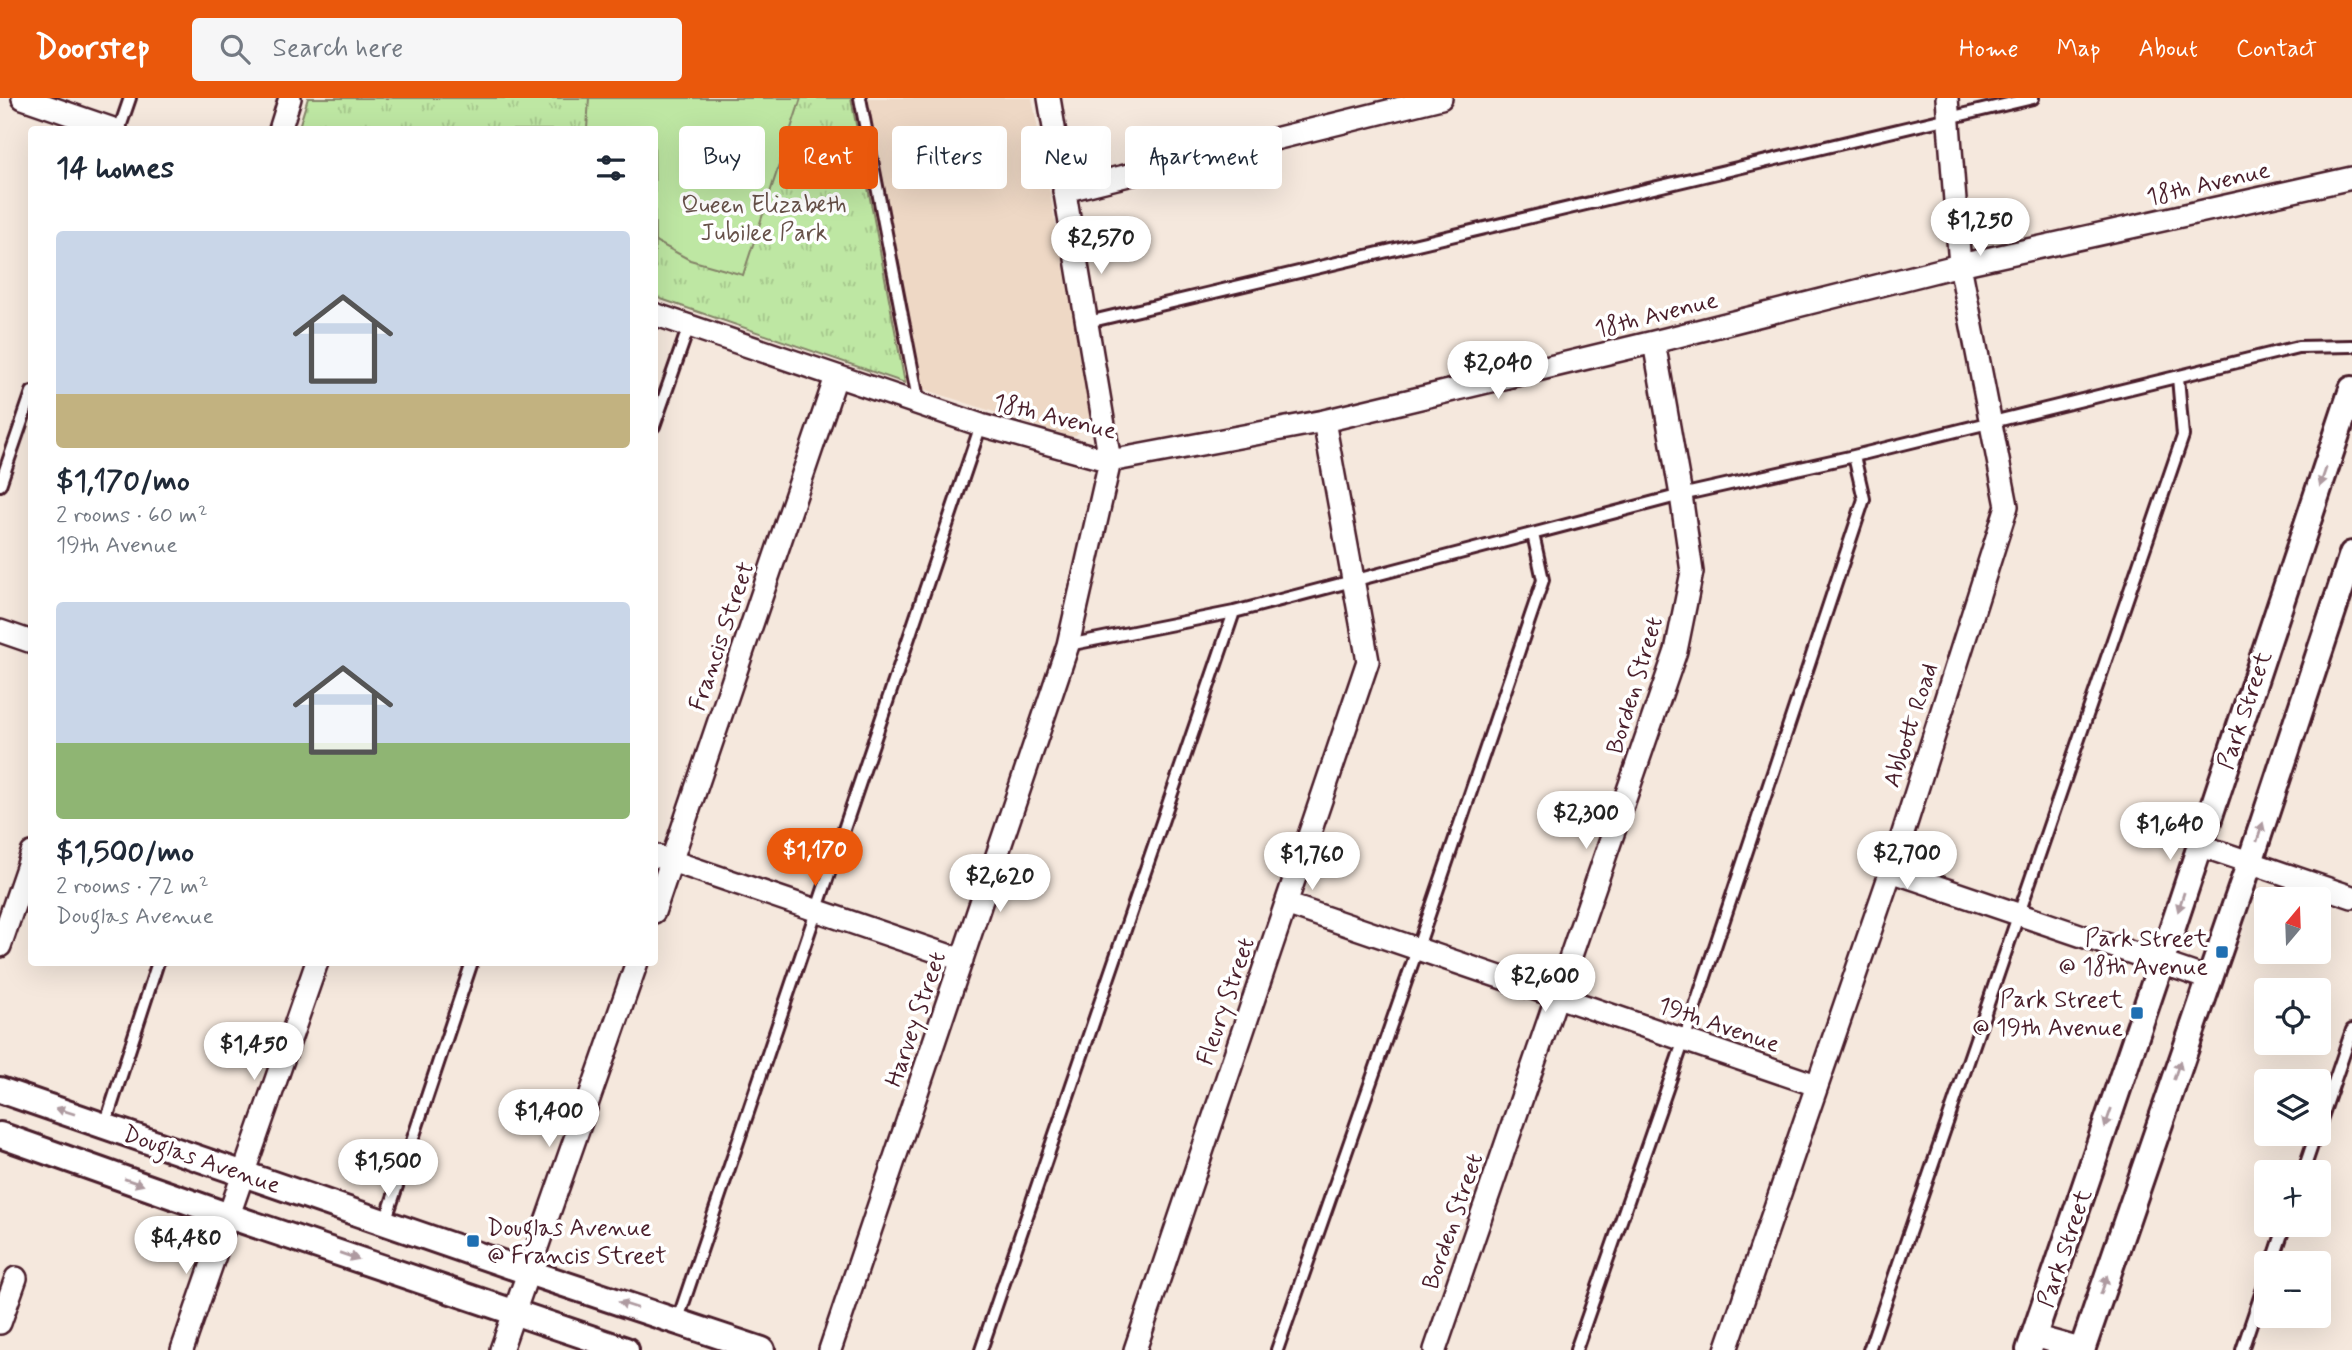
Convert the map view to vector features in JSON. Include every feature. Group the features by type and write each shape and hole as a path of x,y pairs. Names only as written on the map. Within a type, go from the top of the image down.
{"street":[{"path":"23,98 106,126"},
{"path":"280,126 290,98"},
{"path":"1049,98 1110,461"},
{"path":"1064,191 1441,98"},
{"name":"Abbott Road","path":"1726,1350 1891,871 2007,506 1960,265 1948,108"},
{"name":"18th Avenue","path":"658,315 981,425 1110,461 1324,421 1960,265 2352,177"},
{"name":"Borden Street","path":"1435,1350 1676,651 1692,572 1654,342"},
{"name":"Francis Street","path":"658,888 663,858 836,377"},
{"name":"Park Street","path":"2031,1343 2352,389"},
{"name":"Fleury Street","path":"1135,1350 1367,661 1324,421"},
{"name":"Harvey Street","path":"830,1350 1068,645 1110,461"},
{"name":"Park Street","path":"2082,1350 2250,862 2352,554"},
{"path":"0,631 28,641"},
{"path":"2199,845 2352,897"},
{"path":"663,858 962,960"},
{"path":"0,946 28,865"},
{"path":"1891,871 2209,979"},
{"name":"19th Avenue","path":"1286,904 1816,1085"},
{"path":"182,1350 316,966"},
{"path":"501,1350 636,966"},
{"name":"Douglas Avenue","path":"0,1090 762,1350"},
{"name":"Douglas Avenue","path":"0,1135 229,1216 626,1350"},
{"path":"0,1323 16,1278"},
{"path":"2031,1343 2082,1350"}],"lane":[{"path":"120,126 130,98"},
{"path":"860,98 919,404"},
{"path":"1088,322 1948,108 2034,98"},
{"path":"658,415 689,326"},
{"path":"1068,645 1234,612 1681,495 1854,456 2298,347 2352,346"},
{"path":"1869,1350 2183,436 2178,377"},
{"path":"0,485 28,404"},
{"path":"677,1322 981,425"},
{"path":"1576,1350 1684,1040 1864,499 1854,456"},
{"path":"1277,1350 1543,580 1533,534"},
{"path":"981,1350 1234,612"},
{"path":"105,1125 157,966"},
{"path":"385,1222 471,966"},
{"path":"2331,1091 2352,1030"},
{"path":"2242,1350 2254,1314"}],"shaded area":[{"path":"851,98 1032,98 1037,126 1021,126 1021,189 1049,189 1090,406 1088,423 1076,435 1071,437 905,383 868,189 878,189 878,126 856,126"}],"green space":[{"name":"Queen Elizabeth Jubilee Park","path":"308,98 851,98 856,126 779,126 779,189 868,189 905,383 658,298 658,126 299,126"},
{"path":"589,98 801,98 792,126 779,126 779,165 743,275 690,260 658,243 658,126 587,126"}],"place":[{"name":"Park Street @ 18th Avenue","path":"2222,952"},
{"name":"Park Street @ 19th Avenue","path":"2137,1013"},
{"name":"Douglas Avenue @ Francis Street","path":"473,1241"}]}
